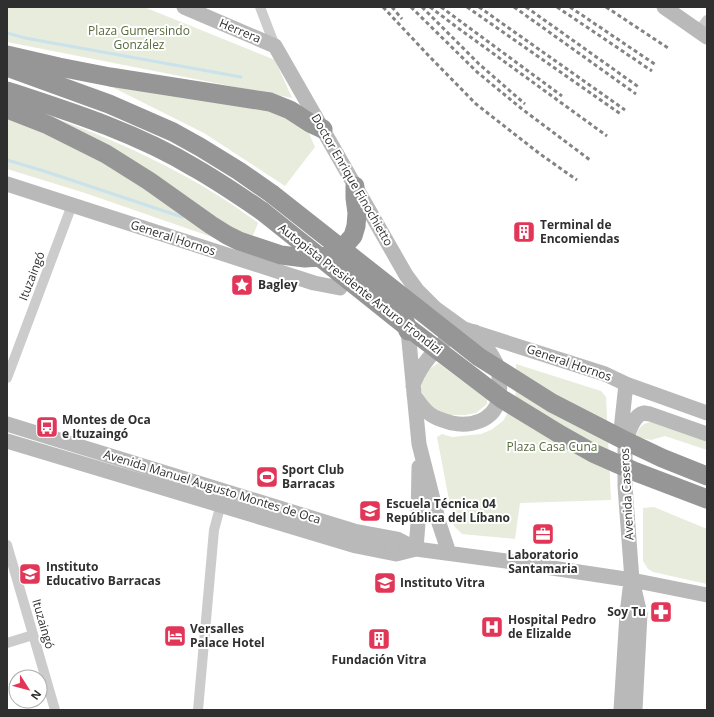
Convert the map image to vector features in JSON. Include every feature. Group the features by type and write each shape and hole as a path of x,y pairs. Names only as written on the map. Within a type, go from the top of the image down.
{"highway":[{"path":"7,55 110,77 270,102 290,110 310,123 323,129"},
{"name":"Autopista Presidente Arturo Frondizi","path":"7,67 109,104 173,132 238,170 272,194 479,357 552,403 622,440 707,476"},
{"name":"Autopista Presidente Arturo Frondizi","path":"7,91 111,127 155,147 195,168 262,211 406,326 502,399 538,422 593,453 636,472 707,499"},
{"path":"7,109 48,125 106,154 149,181 211,225 240,241 281,255 306,258 330,256 346,244 353,236 356,226 357,213 354,198 356,186"},
{"path":"322,257 350,270 390,294 399,304 408,331"}],"main road":[{"name":"Herrera","path":"184,7 275,46"},
{"path":"664,7 704,29"},
{"name":"Doctor Enrique Finochietto","path":"275,46 406,275 417,290 435,308"},
{"name":"General Hornos","path":"7,184 314,283 340,288"},
{"name":"General Hornos","path":"435,308 470,330 606,374 626,384 707,413"},
{"path":"470,330 492,354 498,368 500,388 498,402 487,417 475,423 459,424 444,421 431,415 423,408 413,391 418,374 435,351 445,341 459,331 470,330"},
{"path":"408,331 419,444 418,523 416,549"},
{"name":"Avenida Caseros","path":"626,384 621,430 625,443 625,486 632,580 640,614 635,710"},
{"path":"625,443 630,428 635,420 639,415 644,414 650,414 707,434"},
{"name":"Avenida Manuel Augusto Montes de Oca","path":"7,424 67,442 222,498"},
{"name":"Avenida Manuel Augusto Montes de Oca","path":"7,441 222,498 354,531 397,539 416,549 632,580 707,595"},
{"path":"419,444 439,523 449,553"},
{"name":"Avenida Caseros","path":"621,710 627,614 632,580"}],"street":[{"path":"260,7 275,46"},
{"name":"Ituzaingó","path":"7,378 72,205"},
{"path":"198,710 214,530 222,498"},
{"name":"Ituzaingó","path":"7,545 54,710"},
{"path":"7,643 33,636"}],"green space":[{"name":"Plaza Gumersindo González","path":"7,7 144,7 275,60 292,98 7,42"},
{"path":"100,81 270,108 308,131 315,147 285,186 204,133"},
{"path":"7,116 82,148 232,244 85,193 7,169"},
{"path":"52,117 106,138 159,162 210,190 258,223 252,238 236,234"},
{"path":"438,363 487,399 487,404 476,413 465,415 448,415 432,409 424,398 421,389 423,377"},
{"name":"Plaza Casa Cuna","path":"516,364 601,391 606,397 611,500 520,503 515,539 462,534 454,526 437,437 442,434 452,437 481,434 491,430 503,421 515,400"},
{"path":"650,422 707,440 707,450 665,436 651,440 636,437 640,427"},
{"path":"654,507 707,529 707,584 653,572 648,569 643,561 643,508"}],"waterway":[{"path":"7,33 25,38 241,77"},
{"path":"7,160 182,217"}],"railway":[{"path":"383,7 476,104 540,154 577,180"},
{"path":"392,7 402,19"},
{"path":"411,7 477,72 522,109 590,160"},
{"path":"422,7 479,64 525,104"},
{"path":"430,7 607,136"},
{"path":"441,7 562,96"},
{"path":"467,7 622,115"},
{"path":"479,7 625,110"},
{"path":"514,7 636,94"},
{"path":"526,7 640,88"},
{"path":"557,7 652,71"},
{"path":"570,7 656,65"},
{"path":"606,7 668,48"}],"place":[{"name":"Terminal de Encomiendas","path":"524,232"},
{"name":"Bagley","path":"242,285"},
{"name":"Montes de Oca e Ituzaingó","path":"47,427"},
{"name":"Sport Club Barracas","path":"267,477"},
{"name":"Escuela Técnica 04 República del Líbano","path":"370,511"},
{"name":"Laboratorio Santamaria","path":"543,534"},
{"name":"Instituto Educativo Barracas","path":"30,574"},
{"name":"Instituto Vitra","path":"385,583"},
{"name":"Soy Tu","path":"661,612"},
{"name":"Hospital Pedro de Elizalde","path":"492,627"},
{"name":"Versalles Palace Hotel","path":"175,636"},
{"name":"Fundación Vitra","path":"379,639"}]}
